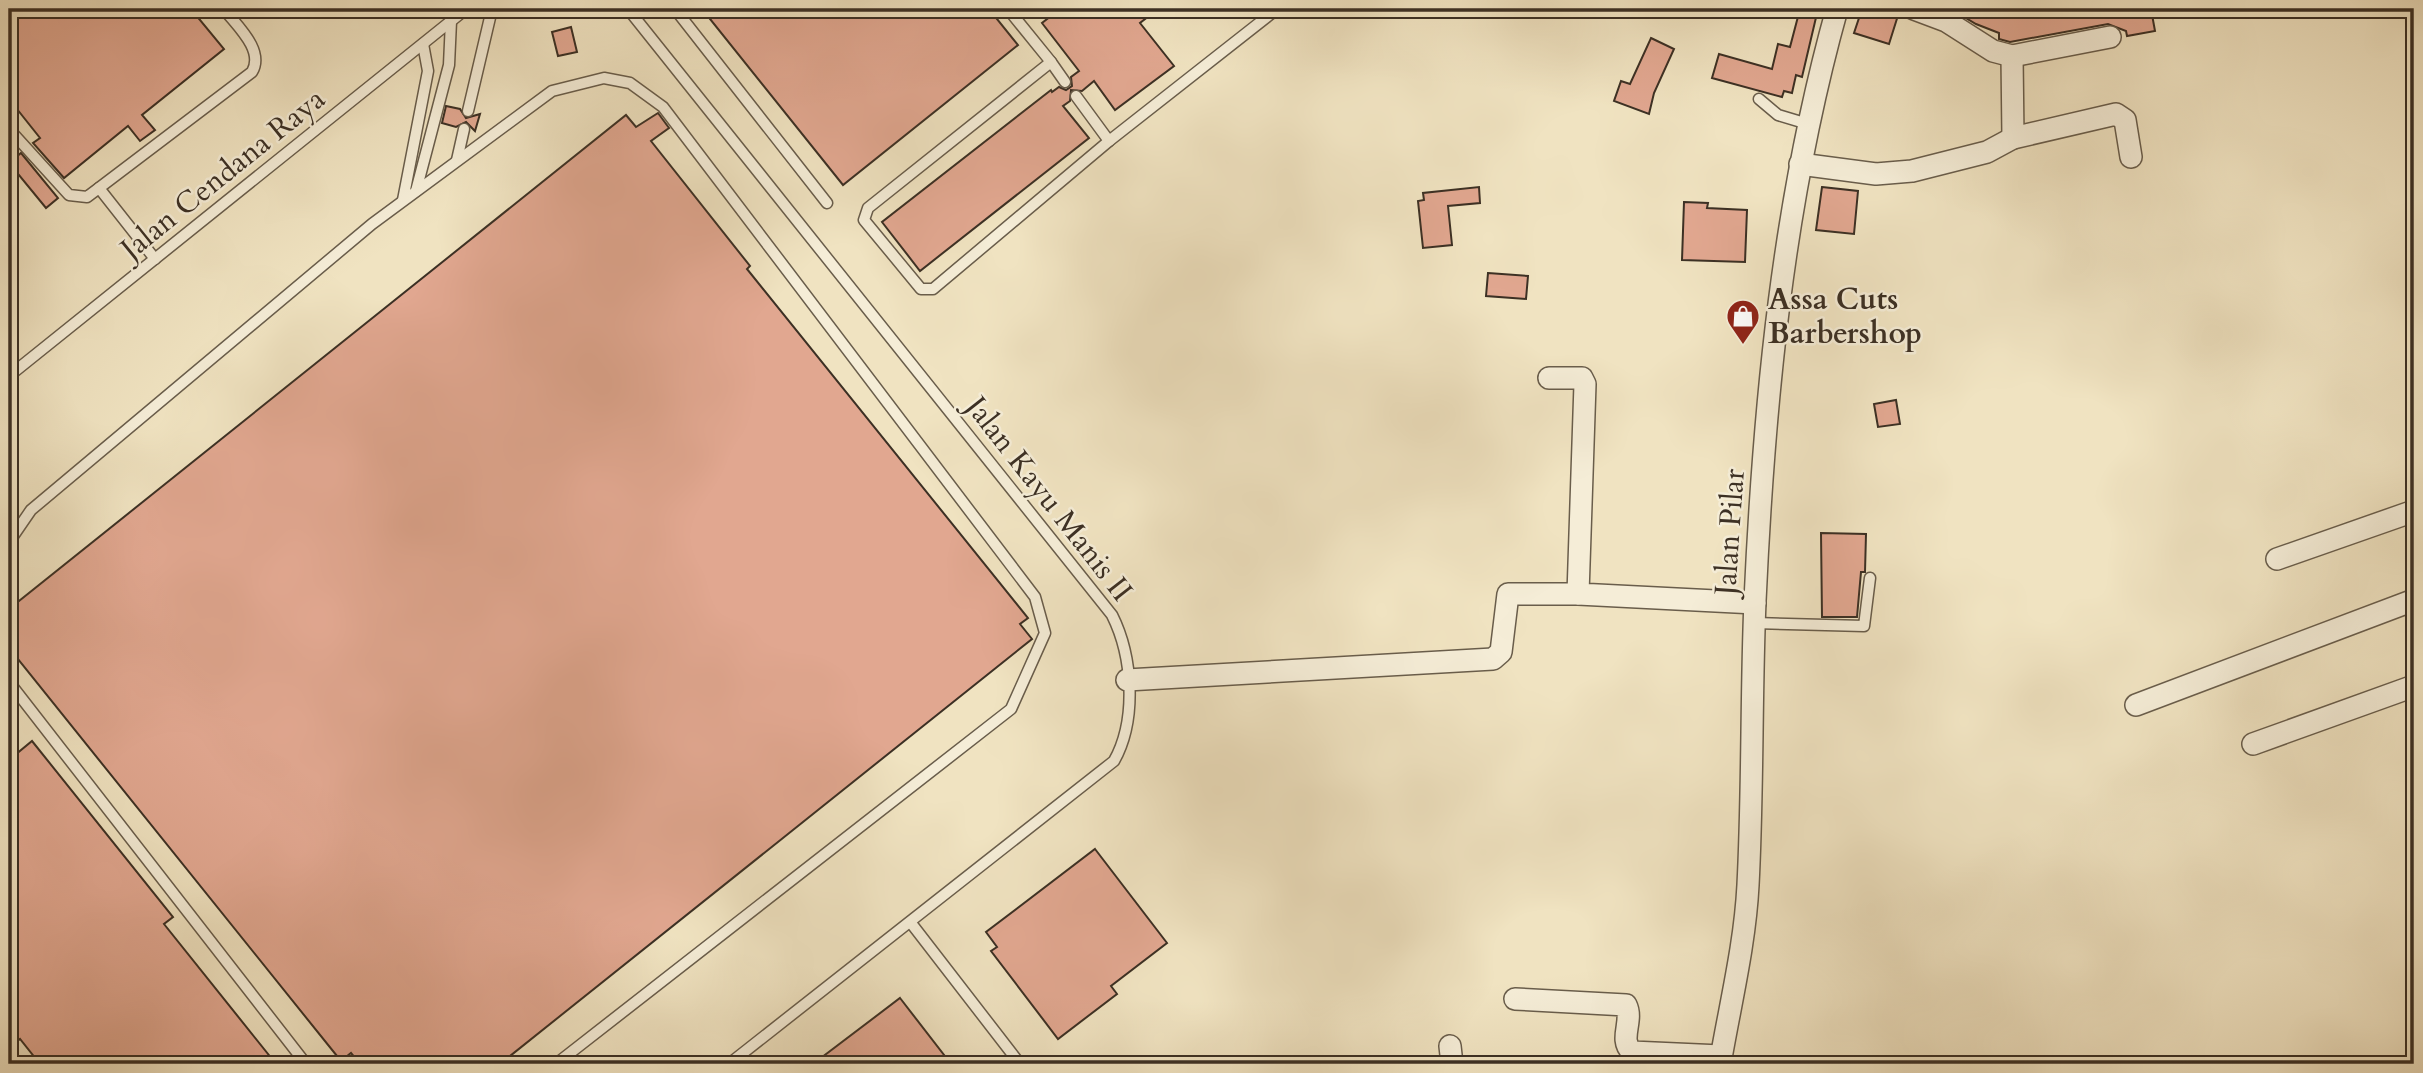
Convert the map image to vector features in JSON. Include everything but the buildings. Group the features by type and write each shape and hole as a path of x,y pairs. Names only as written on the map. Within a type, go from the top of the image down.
{"street":[{"name":"Jalan Pilar","path":"1720,1060 1737,975 1748,887 1755,613 1762,484 1785,242 1808,124 1836,9"},
{"path":"1913,9 1946,21 1993,51 2012,56 2110,37"},
{"path":"2012,56 2013,138"},
{"path":"1800,164 1876,174 1912,172 1987,152 2013,138 2120,114 2125,120 2131,157"},
{"path":"1549,377 1582,378 1585,384 1578,594"},
{"path":"2277,559 2414,511"},
{"path":"1127,680 1493,659 1501,652 1508,594 1578,594 1755,613"},
{"path":"2136,705 2414,600"},
{"path":"2253,744 2414,686"},
{"path":"1516,999 1626,1005 1630,1013 1625,1040 1632,1052 1720,1060"}],"lane":[{"path":"9,129 69,195 87,197 252,72 255,52 224,9"},
{"name":"Jalan Cendana Raya","path":"9,376 467,9"},
{"path":"468,111 492,9"},
{"name":"Jalan Kayu Manis II","path":"628,9 1112,615 1121,632 1127,680 1129,708 1122,746 1114,761 729,1064"},
{"path":"675,9 827,203"},
{"path":"1008,9 1065,82"},
{"path":"1051,62 868,208 864,220 921,289 933,289 1109,141 1277,9"},
{"path":"416,191 449,65 451,21"},
{"path":"403,200 428,71 423,44"},
{"path":"9,542 32,510 403,200 552,91 604,78 630,83 663,107 1035,597 1045,633 1011,709 556,1064"},
{"path":"1076,96 1109,141"},
{"path":"1759,99 1778,115 1808,124"},
{"path":"457,160 464,129"},
{"path":"99,188 155,259"},
{"path":"1755,613 1864,626 1870,578"},
{"path":"9,682 306,1064"},
{"path":"911,923 1020,1064"}],"place":[{"name":"Assa Cuts Barbershop","path":"1743,346"}]}
